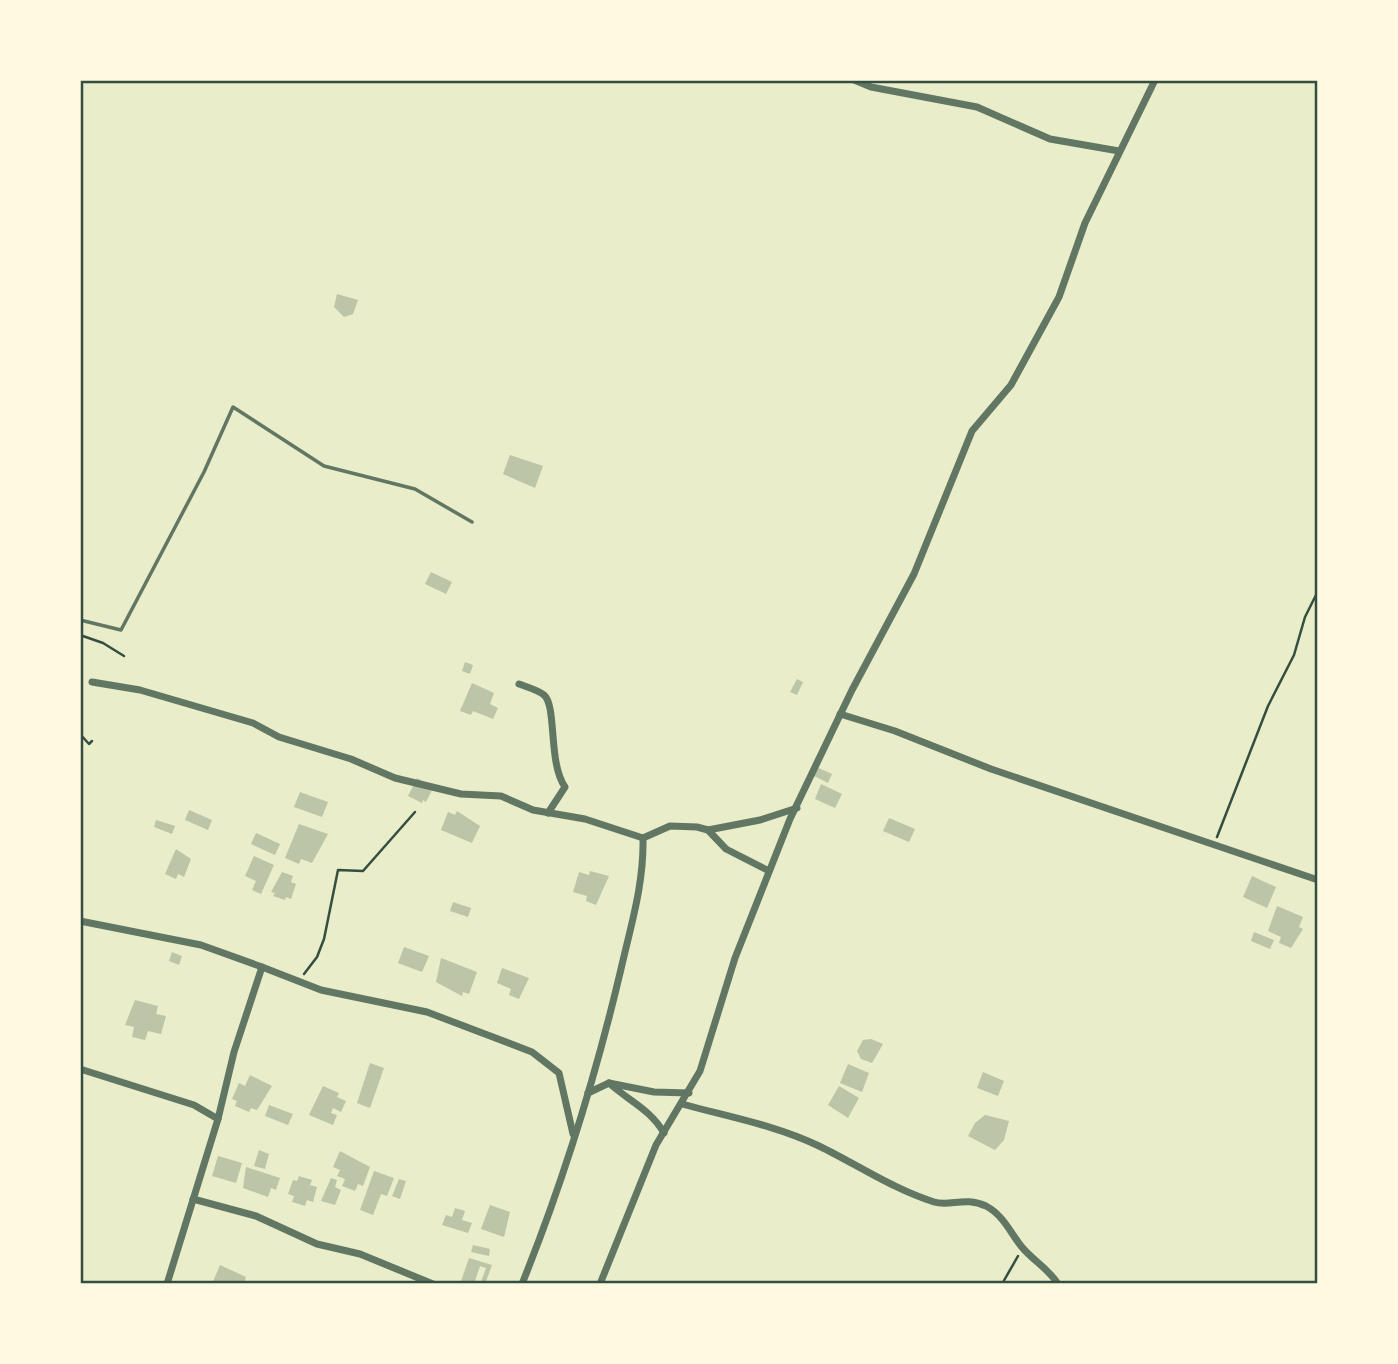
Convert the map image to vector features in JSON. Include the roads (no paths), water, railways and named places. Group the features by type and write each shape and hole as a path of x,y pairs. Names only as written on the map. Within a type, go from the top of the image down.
{"street":[{"path":"854,80 871,87 977,107 1050,139 1119,151"},
{"path":"600,1283 664,1133 700,1071 736,958 769,871 840,714 914,574 972,431 1011,385 1054,307 1085,223 1155,80"},
{"path":"92,682 140,691 253,723 279,737 351,759 395,778 461,794 500,796 533,810 585,819 643,838 670,826 683,824 708,830 760,820 797,808"},
{"path":"519,684 541,693 550,705 554,759 565,787 548,813"},
{"path":"840,714 895,731 991,769 1318,880"},
{"path":"708,830 726,849 769,871"},
{"path":"522,1283 600,1060 639,897 644,866 643,838"},
{"path":"80,921 201,945 321,990 427,1012 532,1052 559,1073 573,1134"},
{"path":"167,1283 218,1119 234,1052 262,967"},
{"path":"80,1069 194,1105 218,1119"},
{"path":"587,1093 609,1083 654,1092 689,1093"},
{"path":"609,1083 639,1102 655,1118 664,1133"},
{"path":"682,1104 768,1126 820,1146 864,1172 938,1204 962,1199 985,1206 1000,1217 1022,1248 1050,1271 1059,1283"},
{"path":"193,1199 256,1216 317,1244 360,1254 433,1283"}],"lane":[{"path":"80,620 121,630 204,472 233,407 324,466 415,489 472,522"}]}
